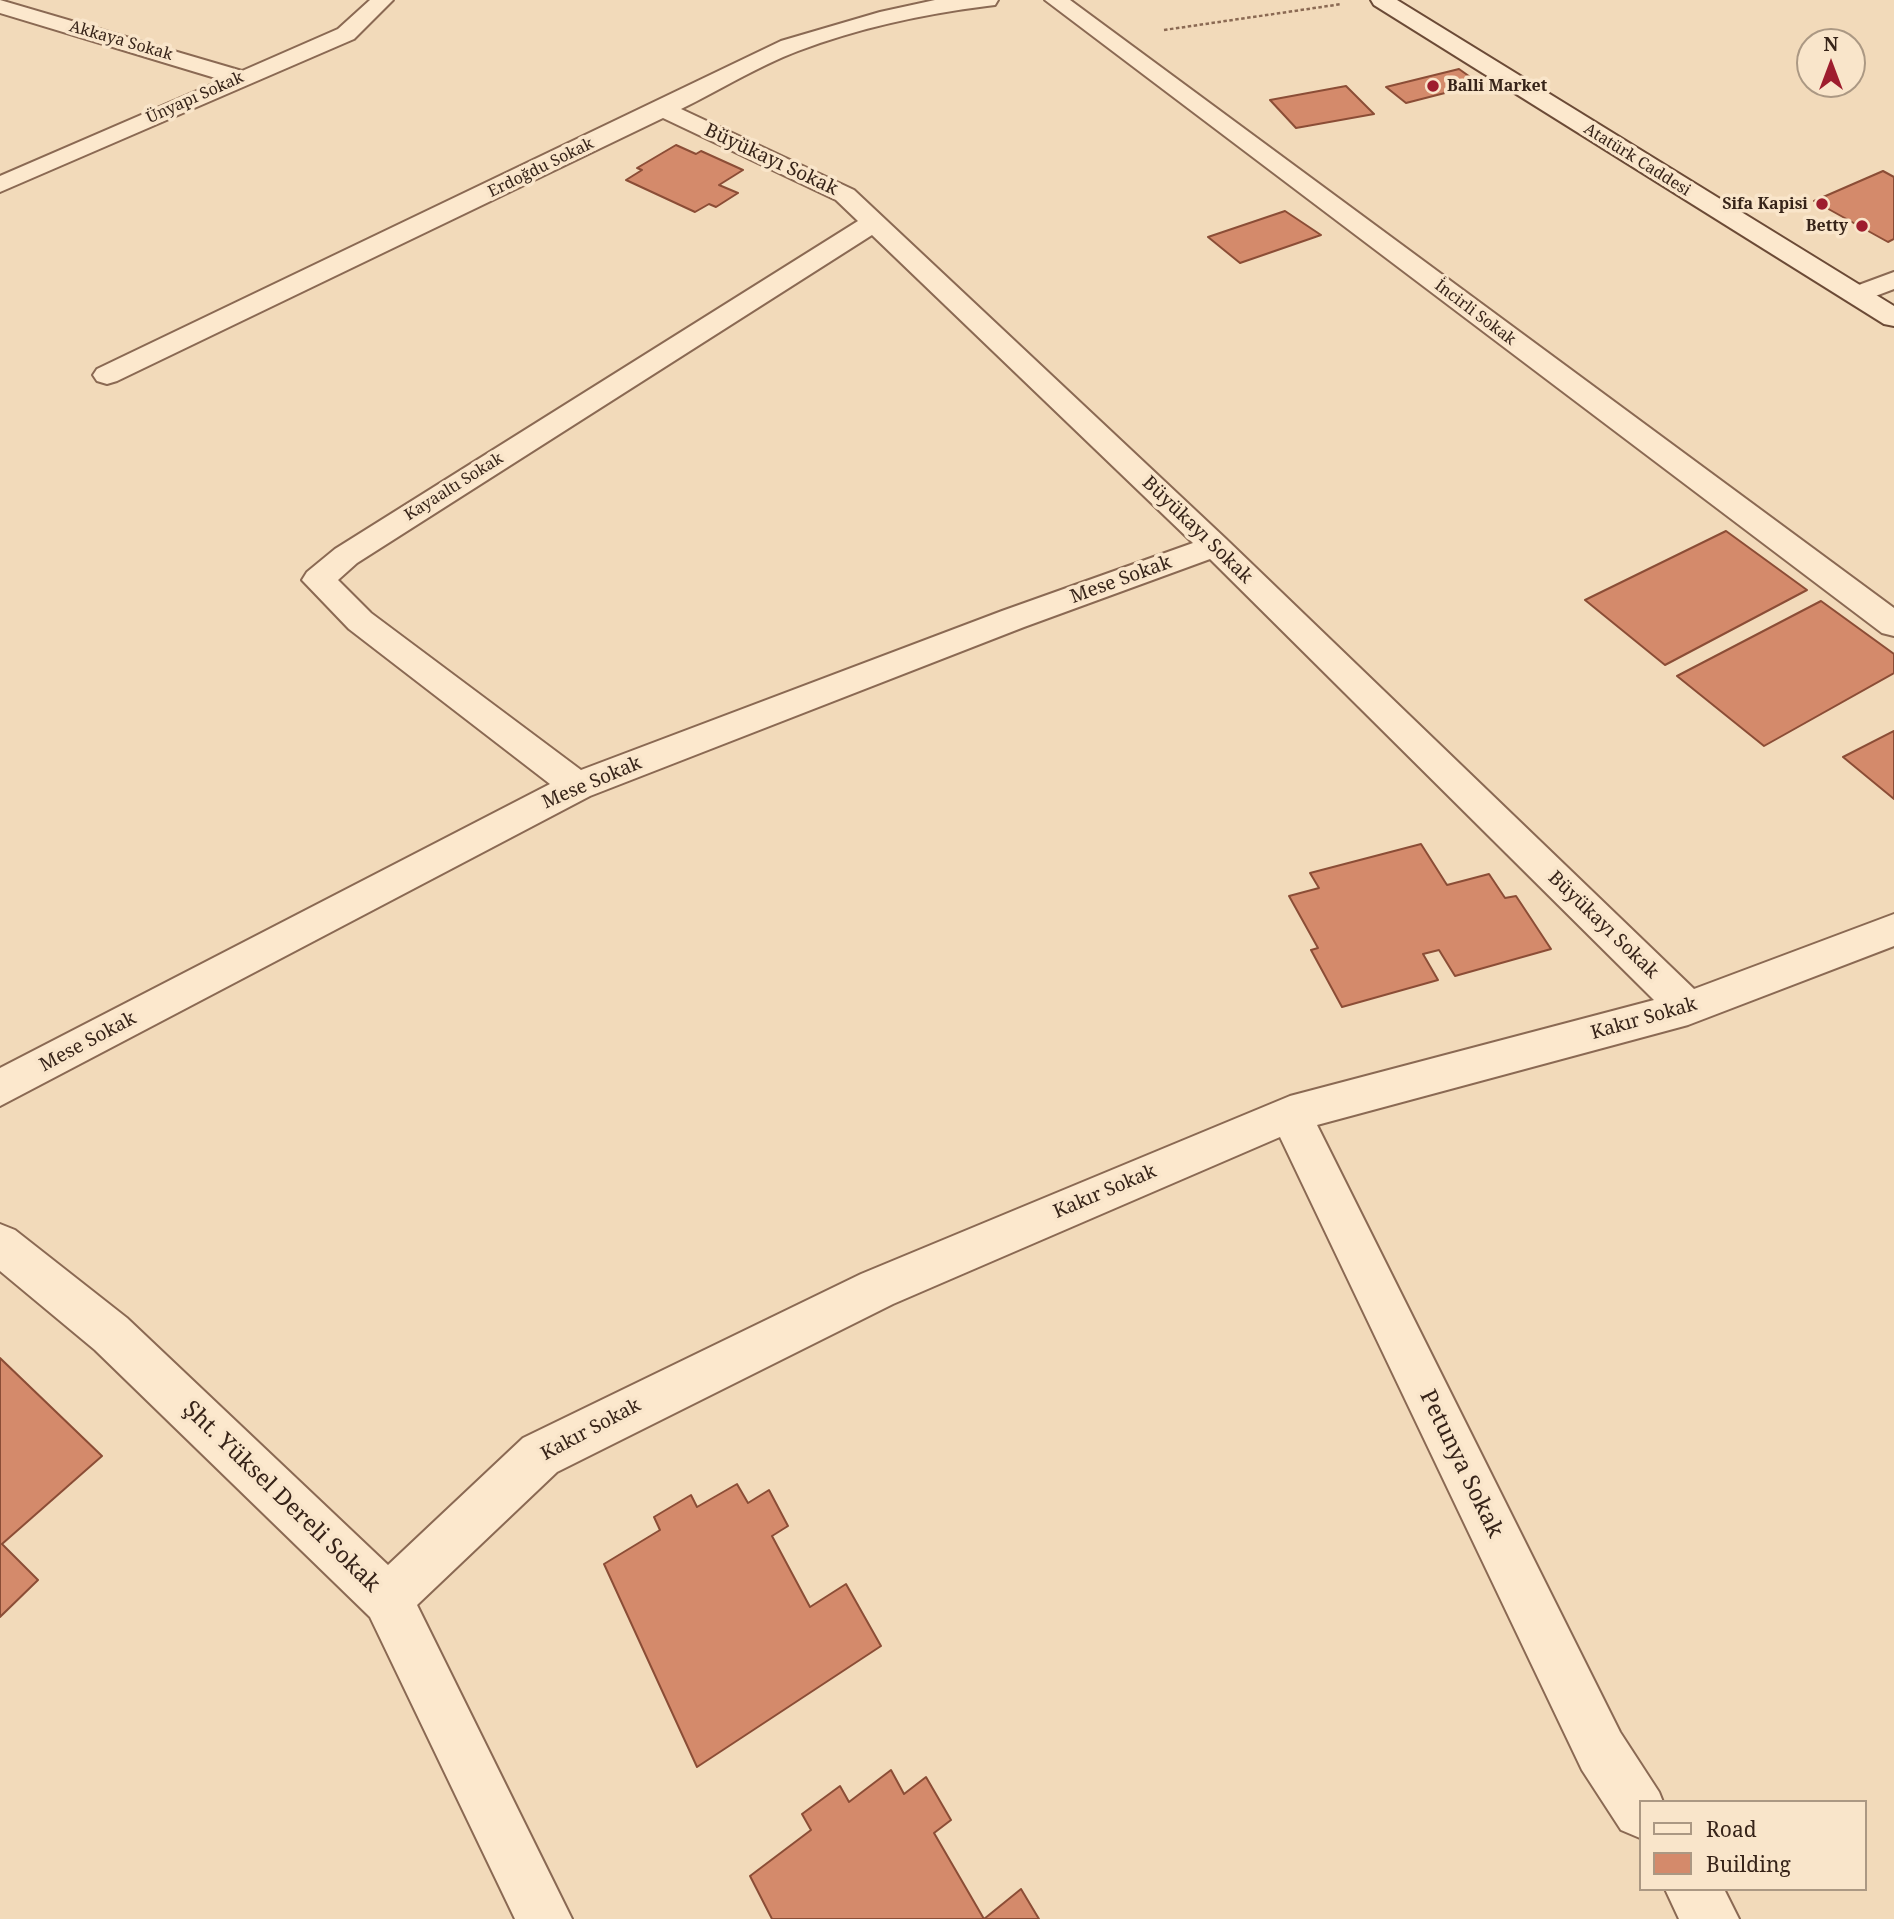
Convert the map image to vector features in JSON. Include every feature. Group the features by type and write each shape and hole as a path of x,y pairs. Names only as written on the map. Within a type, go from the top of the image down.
{"street":[{"name":"Ünyapı Sokak","path":"0,184 345,34 382,0"},
{"name":"Erdoğdu Sokak","path":"107,375 789,46 888,17 937,6 987,0"},
{"name":"İncirli Sokak","path":"1056,0 1894,625"},
{"name":"Atatürk Caddesi","path":"1382,0 1894,318"},
{"name":"Akkaya Sokak","path":"0,6 240,78"},
{"name":"Büyükayı Sokak","path":"663,109 845,195 1215,547 1688,1009"},
{"name":"Kayaaltı Sokak","path":"577,786 360,621 318,580 346,556 875,222"},
{"path":"1857,295 1894,280"},
{"name":"Mese Sokak","path":"0,1088 577,786 1013,620 1215,547"},
{"name":"Kakır Sokak","path":"388,1599 540,1455 877,1289 1290,1114 1688,1009 1894,930"},
{"name":"Petunya Sokak","path":"1290,1114 1601,1751 1638,1808"},
{"name":"Şht. Yüksel Dereli Sokak","path":"0,1244 111,1334 388,1599 544,1919"},
{"path":"1693,1891 1712,1919"}],"path":[{"path":"1108,38 1346,4"}],"building":[{"name":"Balli Market","path":"1459,69 1480,84 1406,103 1386,87"},
{"path":"1346,86 1374,114 1296,128 1270,100"},
{"path":"676,145 696,154 701,151 743,170 719,185 738,193 716,207 709,204 695,212 626,180 642,170 637,168"},
{"path":"1883,171 1894,177 1894,239 1888,242 1814,201"},
{"path":"1285,211 1321,235 1240,263 1208,237"},
{"path":"1726,531 1807,590 1665,665 1585,600"},
{"path":"1821,601 1894,654 1894,673 1764,746 1677,676"},
{"path":"1894,731 1894,799 1843,757"},
{"path":"1421,844 1447,885 1489,874 1505,898 1516,896 1551,949 1455,976 1439,950 1423,954 1438,980 1342,1007 1311,950 1318,948 1289,896 1319,888 1310,873"},
{"path":"0,1358 102,1456 2,1544 38,1580 0,1617"},
{"path":"737,1484 748,1503 769,1490 788,1526 772,1536 810,1607 846,1584 881,1646 697,1767 604,1564 660,1530 654,1517 691,1495 697,1507"},
{"path":"891,1770 904,1794 926,1777 951,1820 934,1833 984,1919 772,1919 750,1876 811,1830 802,1814 840,1786 849,1802"},
{"path":"1021,1889 1039,1919 984,1919"}],"place":[{"name":"Balli Market","path":"1433,86"},
{"name":"Sifa Kapisi","path":"1822,204"},
{"name":"Betty","path":"1862,226"}]}
